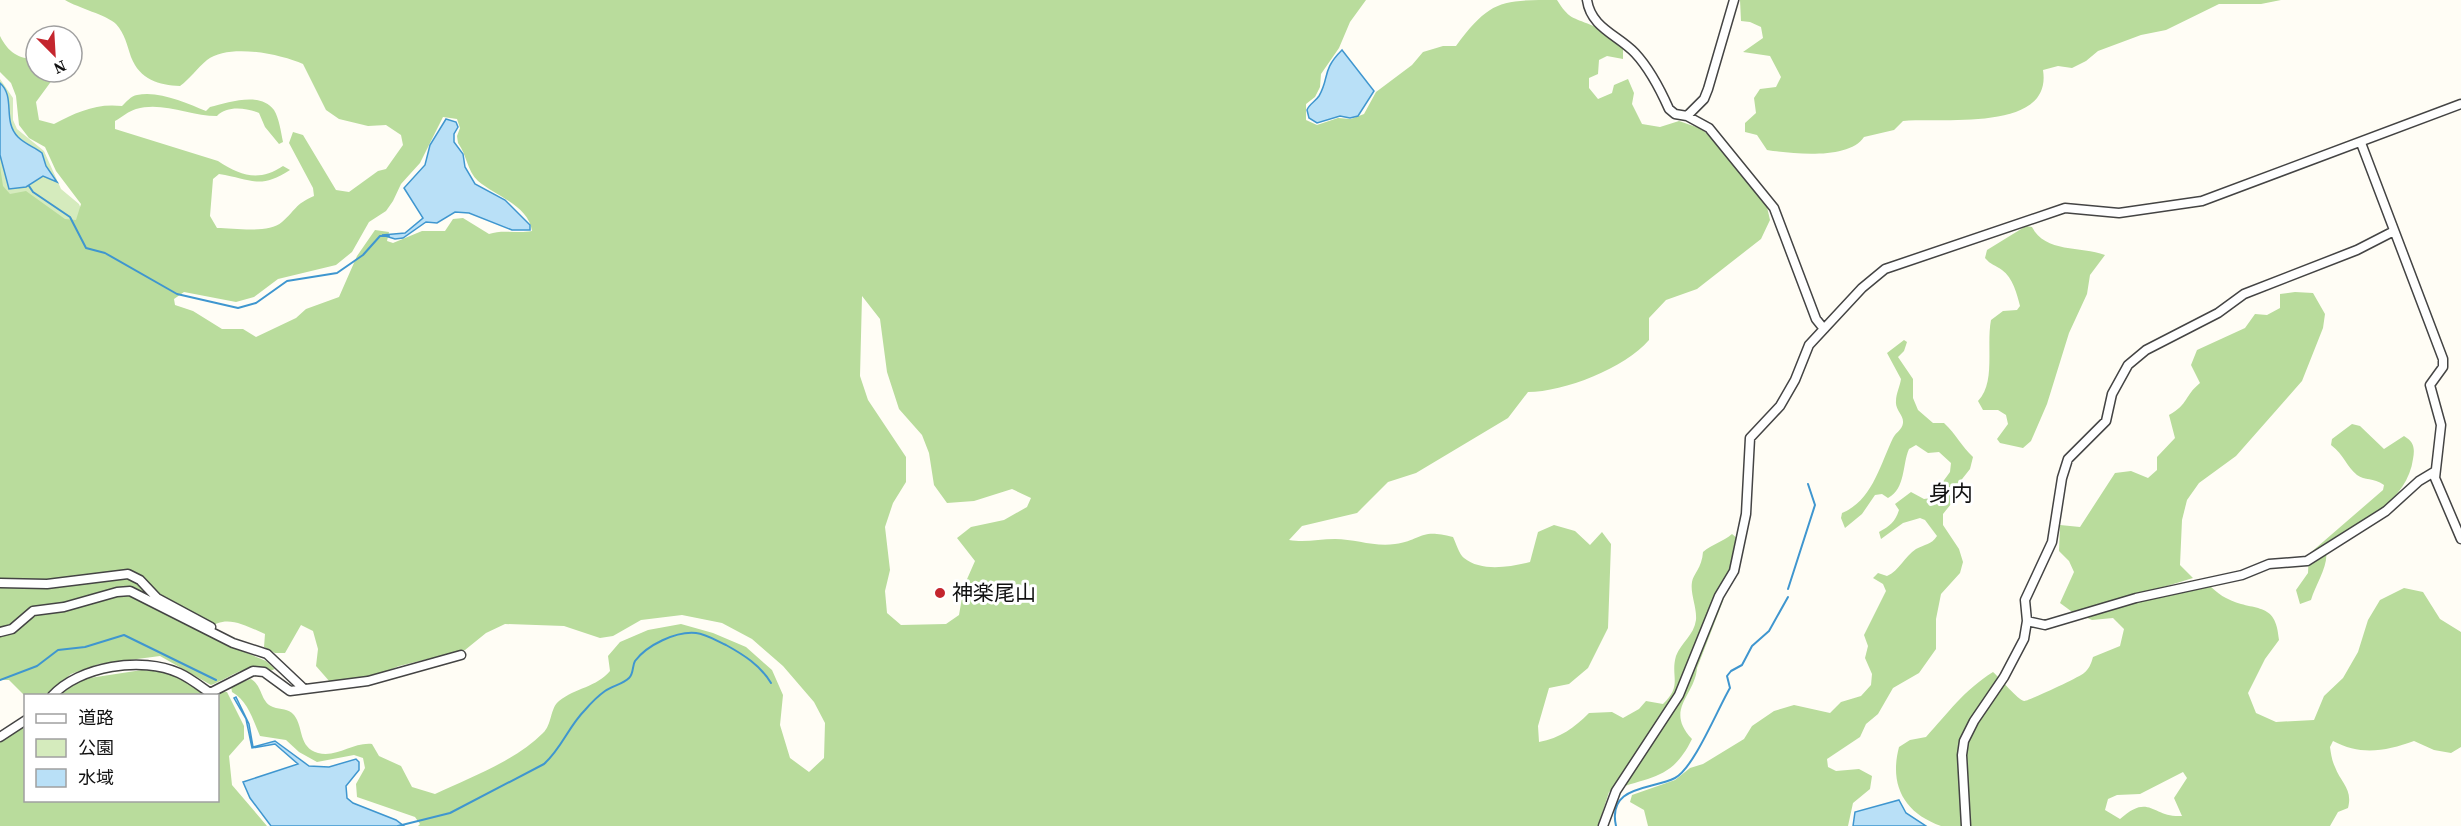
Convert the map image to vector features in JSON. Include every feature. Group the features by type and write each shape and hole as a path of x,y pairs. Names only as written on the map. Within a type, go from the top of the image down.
{"street":[{"path":"1587,0 1589,11 1600,26 1639,57 1669,109 1675,114 1687,116 1709,128 1774,208 1816,319 1824,329"},
{"path":"1687,116 1704,99 1734,0"},
{"path":"1603,826 1616,791 1679,695 1719,596 1734,571 1746,514 1750,438 1780,406 1795,380 1809,345 1862,288 1885,269 2065,208 2119,213 2202,201 2461,104"},
{"path":"2361,143 2443,359 2443,368 2430,386 2441,425 2441,438 2434,472 2442,497 2461,539"},
{"path":"1966,826 1962,755 1964,741 1974,721 2004,677 2024,639 2027,621 2025,600 2052,542 2065,466 2073,452 2106,421 2112,394 2128,365 2146,350 2208,318 2244,294 2357,250 2394,231"},
{"path":"2027,621 2045,625 2136,598 2242,575 2269,564 2307,561 2386,511 2419,481 2434,472"},
{"path":"0,583 46,584 128,574 140,580 157,598 214,629 216,635"},
{"path":"0,632 12,628 33,610 64,607 117,592 130,591 216,635 267,654 303,688"},
{"path":"54,694 70,681 86,674 132,666 165,668 179,673 210,693 253,671 264,672 290,691 368,681 400,670 461,655"},
{"path":"0,737 24,721"}],"green space":[{"path":"65,0 1366,0 1350,22 1339,48 1321,74 1320,87 1315,97 1306,104 1306,120 1317,125 1338,118 1351,119 1364,114 1376,92 1412,65 1423,52 1443,46 1456,46 1478,19 1488,11 1509,2 1557,0 1571,17 1599,29 1623,48 1623,59 1607,56 1599,60 1598,74 1589,78 1589,88 1598,99 1612,93 1614,85 1628,79 1634,93 1632,104 1642,124 1660,127 1679,121 1702,129 1720,147 1767,207 1770,220 1761,239 1697,289 1666,300 1649,318 1649,340 1625,360 1576,383 1528,392 1508,418 1416,473 1388,482 1357,513 1302,526 1289,540 1342,539 1387,545 1427,534 1442,535 1453,537 1462,556 1471,562 1496,567 1530,562 1538,532 1554,525 1575,531 1590,545 1602,532 1611,544 1608,628 1588,668 1569,684 1549,688 1538,726 1539,742 1566,732 1589,713 1612,712 1623,718 1639,709 1646,701 1663,704 1673,691 1676,656 1695,625 1692,582 1703,552 1732,534 1738,539 1723,601 1681,711 1684,728 1692,739 1676,763 1667,770 1609,792 1598,826 418,826 420,824 415,817 357,797 356,784 365,768 363,758 354,755 317,762 299,752 286,740 260,736 249,711 242,700 232,692 231,686 251,679 255,682 269,705 287,710 294,715 304,742 312,750 325,754 358,745 372,744 379,756 401,766 412,787 435,794 492,768 532,743 546,730 559,701 599,681 610,671 608,656 620,642 648,630 681,624 713,633 746,647 772,670 783,695 780,725 790,758 809,772 824,758 825,723 814,702 783,666 752,639 722,623 682,615 641,620 613,636 600,638 564,626 505,624 486,633 465,650 399,666 377,675 330,682 316,666 318,649 313,631 301,625 285,653 275,653 264,647 265,634 229,621 215,624 208,629 212,638 266,661 275,669 270,671 246,670 211,685 160,656 99,664 71,674 46,694 24,695 9,680 0,680 0,166 3,186 10,194 26,191 65,219 76,220 81,204 56,171 45,147 29,138 19,125 16,96 11,83 0,72 0,36 14,54 24,58 24,84 49,84 36,102 39,120 54,124 87,109 122,106 129,99 145,94 172,98 206,111 210,107 234,101 252,100 268,104 279,121 283,142 279,144 265,127 259,113 243,109 226,110 217,116 146,107 133,110 115,121 115,129 218,161 242,173 266,174 283,166 290,170 263,181 219,174 213,179 210,216 217,228 260,229 276,226 299,205 314,196 313,188 289,143 293,132 303,135 336,190 349,192 378,171 386,169 403,145 401,135 386,125 368,126 339,119 326,110 303,64 281,57 255,52 228,52 207,60 180,86 151,80 135,65 124,36 112,21","holes":["443,117 457,119 460,128 457,136 458,143 474,177 518,208 530,222 532,231 489,234 463,218 453,219 445,231 422,231 393,243 387,241 389,232 375,230 357,256 339,297 306,309 296,318 256,337 243,329 222,329 193,311 175,305 174,299 184,292 236,302 254,297 278,279 336,265 352,252 369,222 386,211 401,184 420,163","862,296 880,319 887,372 899,409 922,435 929,453 934,485 947,503 974,501 1012,489 1031,498 1027,507 1004,520 971,527 957,538 975,561 964,586 959,615 946,624 901,625 887,613 885,591 890,570 885,527 893,503 906,482 906,457 868,400 860,376"]},
{"path":"1740,0 2281,0 2261,4 2219,4 2166,30 2141,35 2098,51 2086,61 2072,68 2058,66 2043,70 2041,90 2031,104 2013,113 1967,120 1903,121 1894,130 1864,137 1857,144 1846,149 1805,154 1767,150 1757,135 1745,132 1745,123 1756,113 1754,98 1760,89 1776,87 1781,77 1770,56 1743,52 1763,38 1761,27 1741,21"},
{"path":"0,79 13,98 13,120 17,129 44,151 61,189 79,204 90,232 0,270"},
{"path":"2026,226 2032,227 2038,235 2054,245 2105,255 2090,275 2087,294 2069,333 2047,404 2031,441 2023,448 2000,443 1997,439 2008,424 2006,415 1998,410 1983,410 1978,401 1984,393 1989,374 1991,320 2003,311 2017,310 2020,306 2009,277 1985,258 1987,250"},
{"path":"2313,293 2325,314 2323,328 2302,381 2236,456 2199,483 2187,500 2182,520 2180,565 2193,578 2075,614 2060,603 2074,572 2069,561 2059,551 2060,525 2080,527 2115,473 2131,471 2148,478 2157,470 2157,457 2175,438 2169,415 2180,407 2200,383 2191,365 2197,350 2245,328 2255,314 2267,315 2280,308 2280,294"},
{"path":"1904,340 1907,342 1904,351 1898,357 1913,379 1913,398 1918,410 1933,423 1944,423 1973,457 1970,469 1955,488 1951,504 1943,514 1943,525 1959,549 1963,562 1960,573 1941,594 1936,619 1936,649 1919,673 1893,688 1878,714 1866,724 1860,737 1827,759 1828,767 1836,771 1859,769 1872,776 1870,789 1853,803 1848,826 1648,826 1644,810 1630,802 1632,795 1675,780 1690,768 1703,764 1744,739 1752,726 1774,711 1794,705 1830,713 1841,702 1861,696 1871,685 1872,674 1865,658 1868,646 1864,635 1886,591 1883,584 1873,578 1878,573 1887,576 1891,574 1912,552 1930,543 1937,536 1925,520 1920,518 1903,523 1881,539 1879,532 1896,518 1899,510 1895,504 1911,492 1924,499 1931,498 1950,472 1951,463 1939,452 1928,453 1916,445 1909,449 1901,482 1894,494 1888,498 1882,494 1875,495 1862,514 1845,528 1841,518 1842,513 1861,500 1868,491 1893,438 1902,425 1903,420 1896,404 1901,379 1887,353"},
{"path":"2352,424 2360,426 2384,449 2404,436 2407,438 2412,443 2414,452 2409,474 2392,500 2380,511 2325,547 2325,566 2311,600 2300,604 2296,590 2308,573 2309,554 2383,490 2384,485 2357,475 2331,445 2332,439"},
{"path":"2211,587 2224,597 2262,609 2273,618 2279,640 2265,659 2248,693 2256,713 2276,722 2314,720 2324,696 2343,678 2358,652 2368,620 2380,600 2404,588 2423,592 2440,619 2461,632 2461,747 2451,753 2434,750 2414,741 2383,749 2364,750 2343,746 2333,741 2330,747 2332,760 2348,791 2349,801 2348,808 2338,812 2330,826 1941,826 1917,814 1902,796 1896,774 1899,747 1910,740 1926,737 1957,702 1982,679 1993,672 2021,700 2034,697 2080,675 2089,668 2093,657 2120,646 2124,629 2113,618 2092,620 2083,616 2191,589","holes":["2183,772 2187,778 2174,798 2182,816 2172,816 2151,808 2138,807 2120,819 2105,810 2108,799 2117,795 2140,794"]},
{"path":"142,670 174,673 206,694 60,694 83,679"},
{"path":"220,691 227,692 244,726 244,739 229,756 232,785 267,826 0,826 0,742 11,733 24,727 24,802 219,802 219,694 212,694"}],"water":[{"path":"1342,50 1374,91 1358,116 1350,118 1340,116 1317,123 1309,118 1307,110 1319,96 1331,63"},
{"path":"0,83 7,95 13,131 42,153 46,166 57,182 43,176 26,187 9,189 0,155"},
{"path":"446,119 456,122 458,127 454,134 454,142 463,154 465,167 475,184 505,200 530,225 530,230 512,230 469,213 455,212 437,223 426,222 403,238 395,239 382,235 405,233 423,218 404,188 425,165 430,145"},
{"path":"236,697 249,724 253,747 275,741 309,766 329,767 356,759 359,762 359,770 346,786 347,798 353,803 396,820 404,826 271,826 250,798 243,782 298,764 275,744 252,748 246,719 234,698"},
{"path":"1899,800 1906,813 1926,826 1853,826 1855,812"}],"waterway":[{"path":"29,186 33,192 70,217 86,248 105,253 177,294 238,308 256,303 287,281 337,273 363,255 380,236 389,236"},
{"path":"1788,589 1815,505 1808,484"},
{"path":"1616,826 1615,813 1618,803 1624,796 1675,778 1690,763 1730,688 1727,676 1742,665 1752,646 1769,631 1788,597"},
{"path":"398,826 450,813 544,764 592,702 605,691 629,678 635,661 640,655 662,640 688,633 704,635 751,661 771,683"},
{"path":"0,680 37,666 58,650 85,647 124,635 216,680"}],"place":[{"name":"神楽尾山","path":"940,593"}],"district":[{"name":"身内","path":"1951,493"}]}
